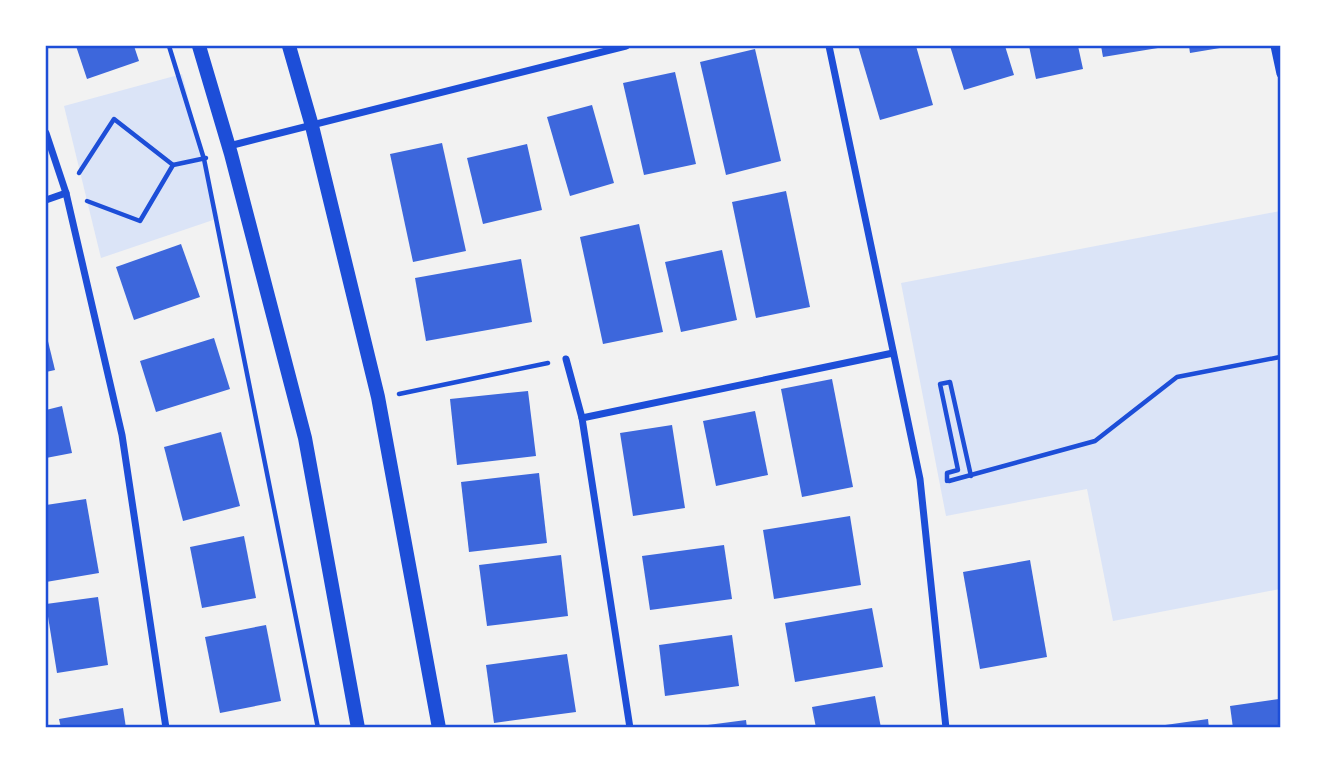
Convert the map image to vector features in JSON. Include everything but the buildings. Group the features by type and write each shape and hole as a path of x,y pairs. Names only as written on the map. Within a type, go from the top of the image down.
{"main road":[{"path":"199,46 230,150 305,438 358,727"},
{"path":"289,46 312,127 379,397 439,727"}],"street":[{"path":"230,150 626,46"},
{"path":"829,46 920,487 946,727"},
{"path":"1274,46 1280,74"},
{"path":"46,133 66,193 122,435 166,727"},
{"path":"46,200 66,193"},
{"path":"582,418 893,354"},
{"path":"566,359 582,418 630,727"}],"path":[{"path":"169,46 204,159 318,727"},
{"path":"173,165 114,119 66,193 140,221 173,165 230,150"},
{"path":"920,487 971,476 1095,441 1177,377 1280,357"},
{"path":"411,392 566,359"},
{"path":"948,481 947,473 958,470 940,384 950,382 971,476"}],"shaded area":[{"path":"182,74 219,218 101,258 64,106"},
{"path":"1280,211 1280,589 1113,621 1087,489 946,516 901,283"}]}
